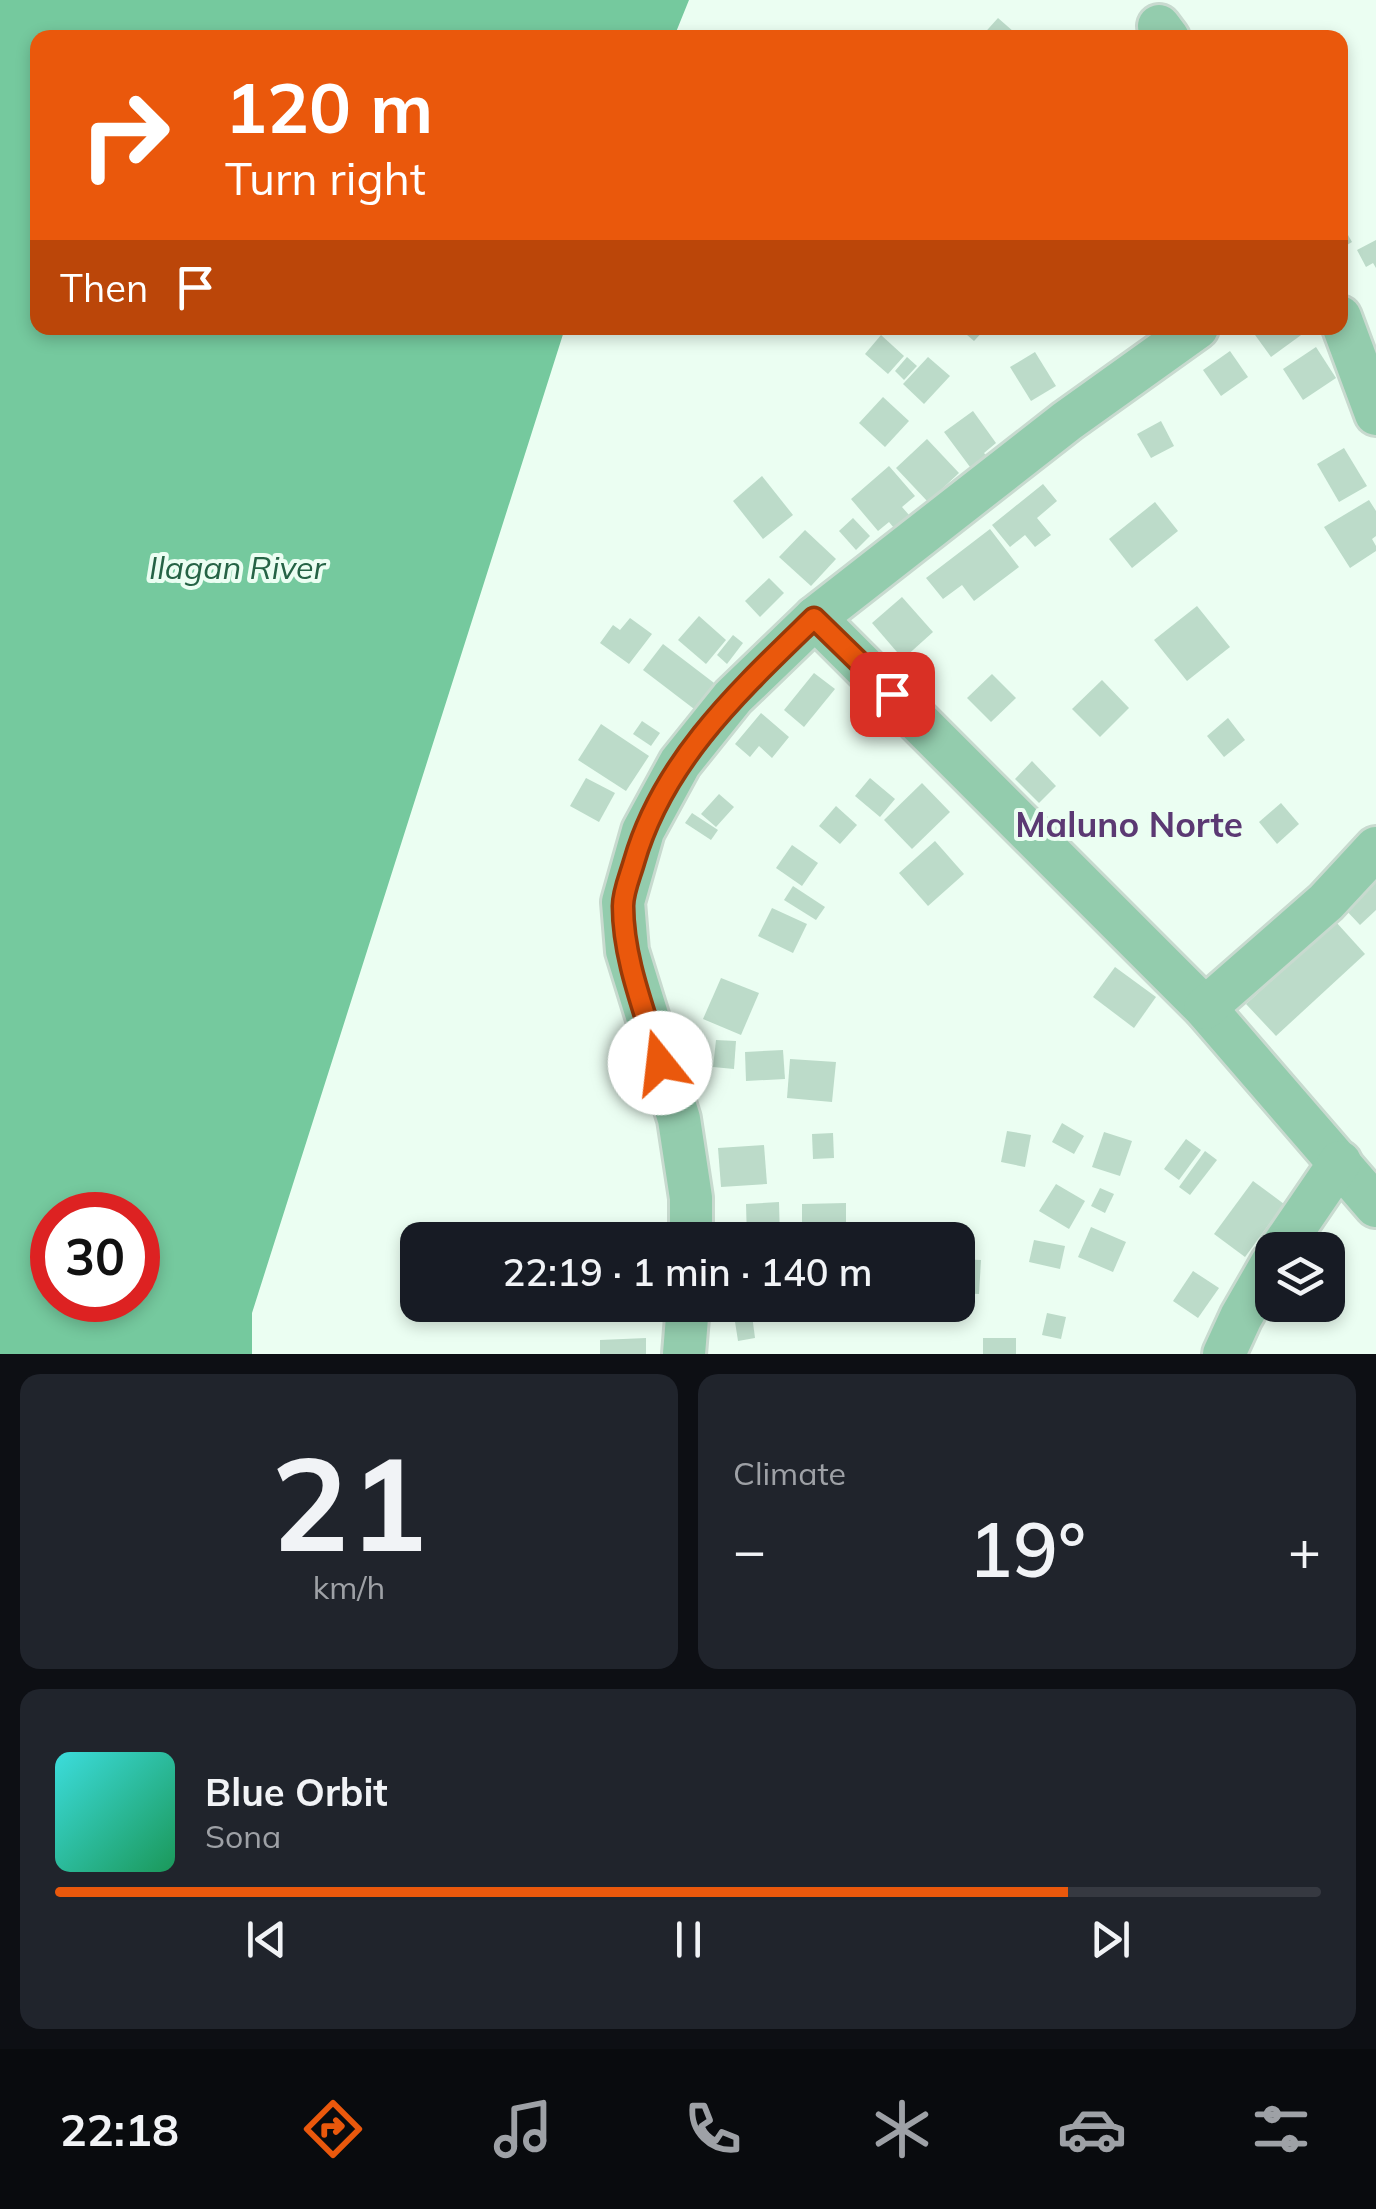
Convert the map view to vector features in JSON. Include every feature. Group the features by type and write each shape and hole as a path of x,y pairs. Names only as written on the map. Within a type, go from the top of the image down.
{"street":[{"path":"692,1222 679,1120 627,950 622,902 643,831 680,763 734,696 814,618 1066,421 1187,335"},
{"path":"1347,335 1376,414"},
{"path":"814,618 1205,1008 1376,1206"},
{"path":"1205,1008 1326,902 1376,848"},
{"path":"1292,1232 1340,1162"},
{"path":"1224,1354 1255,1293"},
{"path":"684,1354 687,1322"}],"water":[{"name":"Ilagan River","path":"0,0 689,0 677,30 30,30 30,335 563,335 252,1313 252,1354 0,1354"}],"building":[{"path":"998,18 1012,30 987,30"},
{"path":"1376,240 1376,268 1373,263 1366,267 1357,250"},
{"path":"881,335 904,356 888,374 865,354"},
{"path":"1255,335 1301,335 1271,357"},
{"path":"1316,347 1336,378 1303,400 1283,369"},
{"path":"1230,351 1248,377 1221,396 1203,370"},
{"path":"1035,352 1056,386 1031,401 1010,367"},
{"path":"907,357 917,366 904,380 895,371"},
{"path":"928,357 950,376 924,404 903,384"},
{"path":"883,397 909,421 885,447 859,423"},
{"path":"973,411 996,443 984,453 993,463 976,475 944,432"},
{"path":"1161,421 1174,446 1151,458 1137,434"},
{"path":"927,439 959,473 928,502 896,468"},
{"path":"1344,448 1367,486 1339,502 1317,464"},
{"path":"889,466 915,496 902,507 909,515 894,528 889,522 878,531 851,499"},
{"path":"762,476 793,515 763,539 733,501"},
{"path":"1043,484 1057,501 1037,518 1051,535 1035,547 1025,535 1010,547 992,525"},
{"path":"1369,500 1376,511 1376,536 1372,539 1376,551 1350,568 1324,527"},
{"path":"1155,502 1178,531 1132,568 1109,539"},
{"path":"853,518 870,536 856,550 839,531"},
{"path":"990,529 1019,567 974,601 962,585 943,599 926,578"},
{"path":"805,530 836,559 811,586 779,557"},
{"path":"769,578 784,593 760,617 745,601"},
{"path":"902,597 933,632 903,659 872,623"},
{"path":"1197,606 1230,647 1187,681 1154,640"},
{"path":"699,616 726,640 706,664 678,640"},
{"path":"630,618 652,634 629,664 600,643 613,625 620,630"},
{"path":"733,635 743,643 727,664 717,655"},
{"path":"663,644 722,689 702,715 643,670"},
{"path":"814,673 835,689 804,727 784,710"},
{"path":"992,674 1016,698 991,722 967,698"},
{"path":"1102,680 1129,708 1100,737 1072,709"},
{"path":"761,713 789,737 772,758 759,746 750,757 735,744"},
{"path":"1228,718 1245,740 1224,757 1207,736"},
{"path":"642,721 660,733 651,746 633,734"},
{"path":"601,724 649,756 626,791 578,760"},
{"path":"1032,761 1056,786 1039,803 1015,779"},
{"path":"586,778 615,793 599,822 570,806"},
{"path":"870,778 895,799 880,817 855,796"},
{"path":"922,783 950,812 912,849 884,820"},
{"path":"719,794 734,807 716,827 701,814"},
{"path":"1281,803 1299,824 1277,844 1259,822"},
{"path":"836,806 857,825 840,844 819,826"},
{"path":"692,813 718,830 711,840 685,823"},
{"path":"935,841 964,874 928,906 899,873"},
{"path":"792,845 818,863 802,886 776,868"},
{"path":"1376,878 1376,910 1360,925 1344,908"},
{"path":"793,886 825,907 816,920 784,900"},
{"path":"772,908 807,924 793,953 758,936"},
{"path":"1336,922 1365,954 1276,1036 1246,1004"},
{"path":"1115,967 1156,997 1134,1028 1093,997"},
{"path":"721,978 759,993 741,1035 703,1019"},
{"path":"716,1040 736,1041 734,1069 713,1067"},
{"path":"783,1050 785,1079 746,1081 745,1052"},
{"path":"790,1059 836,1062 832,1102 787,1098"},
{"path":"1062,1123 1084,1136 1074,1154 1052,1142"},
{"path":"1007,1131 1031,1135 1025,1167 1001,1162"},
{"path":"1104,1132 1132,1141 1120,1176 1092,1167"},
{"path":"833,1133 834,1158 813,1159 812,1134"},
{"path":"1186,1139 1201,1150 1179,1180 1164,1169"},
{"path":"764,1145 767,1184 721,1187 718,1148"},
{"path":"1205,1151 1217,1160 1190,1195 1179,1187"},
{"path":"1253,1181 1284,1204 1263,1232 1255,1232 1255,1243 1245,1257 1214,1234"},
{"path":"1056,1184 1085,1201 1069,1229 1039,1211"},
{"path":"1100,1188 1114,1194 1105,1213 1091,1206"},
{"path":"779,1202 780,1222 746,1222 746,1204"},
{"path":"846,1203 846,1222 802,1222 802,1204"},
{"path":"1091,1227 1126,1242 1113,1272 1078,1257"},
{"path":"1034,1240 1065,1246 1060,1269 1029,1262"},
{"path":"975,1260 981,1260 979,1294 975,1294"},
{"path":"1193,1271 1219,1288 1198,1318 1173,1301"},
{"path":"1047,1313 1066,1317 1061,1339 1042,1335"},
{"path":"735,1322 753,1322 755,1338 738,1341"},
{"path":"646,1338 646,1354 600,1354 600,1340"},
{"path":"983,1338 1016,1338 1016,1354 983,1354"}],"district":[{"name":"Maluno Norte","path":"1129,824"}],"route":[{"path":"660,1063 627,950 622,902 643,831 680,763 734,696 814,618 892,694"}]}
